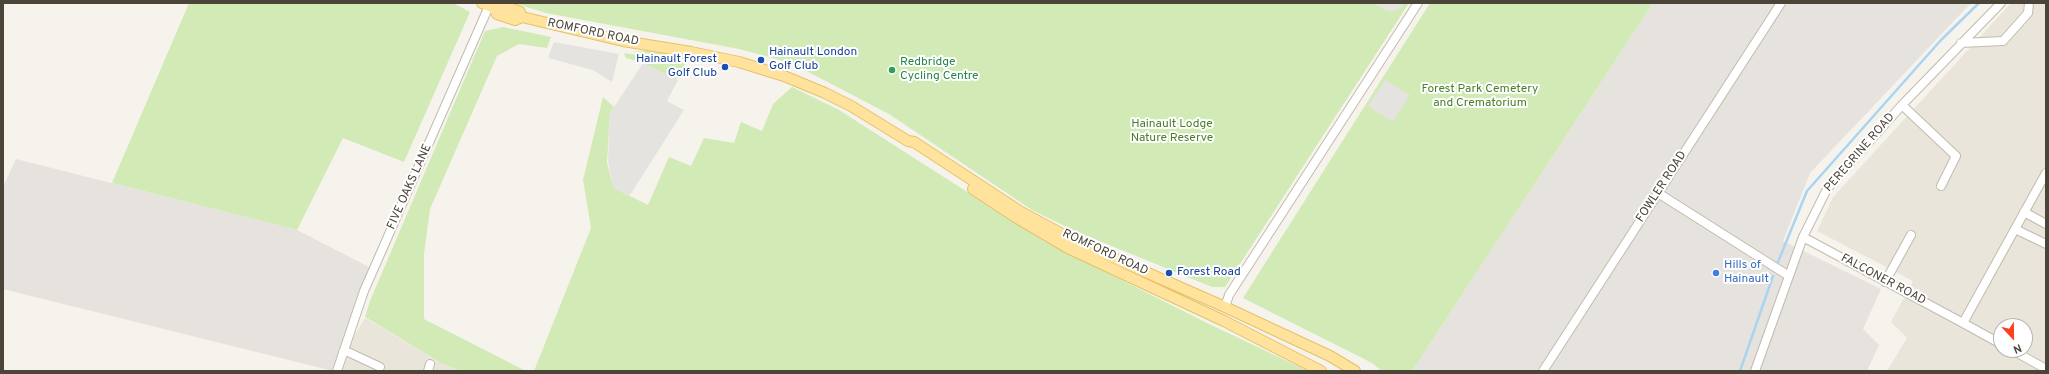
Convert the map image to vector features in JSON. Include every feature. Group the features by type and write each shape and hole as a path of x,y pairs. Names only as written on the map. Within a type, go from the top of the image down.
{"main road":[{"name":"ROMFORD ROAD","path":"488,6 498,15 516,20 522,17 623,41 691,52 739,62 784,76 825,93 851,106 908,141 914,142 1021,212 1073,240 1225,307 1330,356 1355,371"},
{"name":"ROMFORD ROAD","path":"908,141 909,145 1017,218 1068,248 1224,321 1321,371"}],"street":[{"path":"1225,307 1229,295 1418,3"},
{"name":"FOWLER ROAD","path":"1543,371 1781,3"},
{"name":"PEREGRINE ROAD","path":"1755,371 1803,237 1826,189 1902,105 2001,3"},
{"path":"1961,43 2003,41 2028,13 2028,3"},
{"name":"FIVE OAKS LANE","path":"337,371 364,291 488,6"},
{"path":"1902,105 1956,156 1941,186"},
{"path":"1963,323 2046,173"},
{"path":"1658,193 1789,276"},
{"path":"2024,212 2046,224"},
{"path":"2014,229 2046,244"},
{"path":"1885,282 1911,235"},
{"name":"FALCONER ROAD","path":"1803,237 1993,340"},
{"path":"343,352 348,352 380,367"},
{"path":"2026,358 2046,369"}],"shaded area":[{"path":"1371,3 1403,3 1401,8 1390,12"},
{"path":"1653,3 1971,3 1810,173 1783,241 1881,289 1863,329 1879,345 1867,371 1412,371"},
{"path":"2011,3 2046,3 2046,371 1887,371 1907,338 1891,322 1913,281 1817,231 1833,197"},
{"path":"554,42 619,54 612,82 593,70 548,58"},
{"path":"643,63 678,80 667,101 684,110 630,195 614,189 608,161 610,113"},
{"path":"1385,80 1410,95 1393,122 1368,106"},
{"path":"16,159 297,230 371,268 333,371 3,289 3,187"},
{"path":"365,318 441,363 461,371 333,371"}],"green space":[{"path":"189,3 453,3 470,12 404,162 343,138 297,230 112,183"},
{"name":"Hainault Lodge Nature Reserve","path":"514,3 1409,3 1225,287 1212,287 1075,231 1032,210 889,114 791,63 739,49 546,13"},
{"name":"Forest Park Cemetery and Crematorium","path":"1430,3 1653,3 1412,371 1382,371 1372,363 1243,298"},
{"path":"503,27 551,37 547,48 519,44 497,56 430,209 424,254 424,319 526,371 461,371 441,363 365,317 370,301 485,31"},
{"path":"633,51 651,51 682,56 685,60"},
{"path":"624,53 684,62 685,68 680,78 674,79 643,63 626,58"},
{"path":"792,87 839,110 1044,241 1209,324 1308,371 534,371 591,228 583,180 603,97 614,107 610,113 607,163 614,188 648,205 669,157 691,166 704,138 734,143 741,122 762,131 773,104"}],"waterway":[{"path":"1778,262 1807,191 1941,40 1979,3"},
{"path":"1740,371 1773,276"}],"place":[{"name":"Hainault London Golf Club","path":"761,60"},
{"name":"Hainault Forest Golf Club","path":"725,67"},
{"name":"Redbridge Cycling Centre","path":"892,70"},
{"name":"Forest Road","path":"1169,273"},
{"name":"Hills of Hainault","path":"1716,273"}]}
